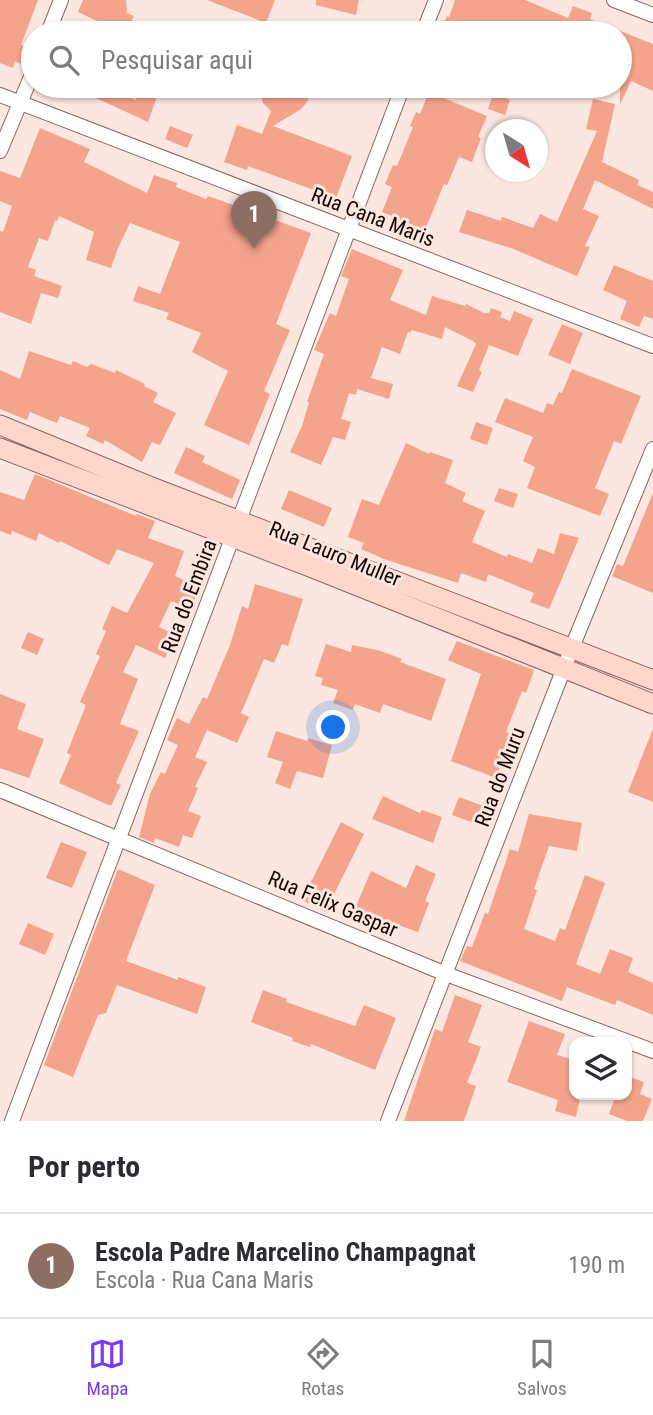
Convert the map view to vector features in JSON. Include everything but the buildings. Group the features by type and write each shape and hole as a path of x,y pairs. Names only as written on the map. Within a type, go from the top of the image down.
{"street":[{"path":"53,21 61,0"},
{"path":"428,21 436,0"},
{"path":"614,0 653,15"},
{"name":"Rua Cana Maris","path":"0,95 653,346"},
{"path":"0,150 23,98"},
{"name":"Rua do Embira","path":"11,1119 120,838 398,98"},
{"name":"Rua Lauro Muller","path":"0,425 236,529"},
{"name":"Rua Lauro Muller","path":"0,448 236,529 313,559 568,659 653,704"},
{"name":"Rua do Muru","path":"388,1121 653,449"},
{"name":"Rua Lauro Muller","path":"568,659 653,680"},
{"name":"Rua Felix Gaspar","path":"0,790 446,974 653,1051"}],"place":[{"name":"Escola Padre Marcelino Champagnat","path":"254,249"}]}
